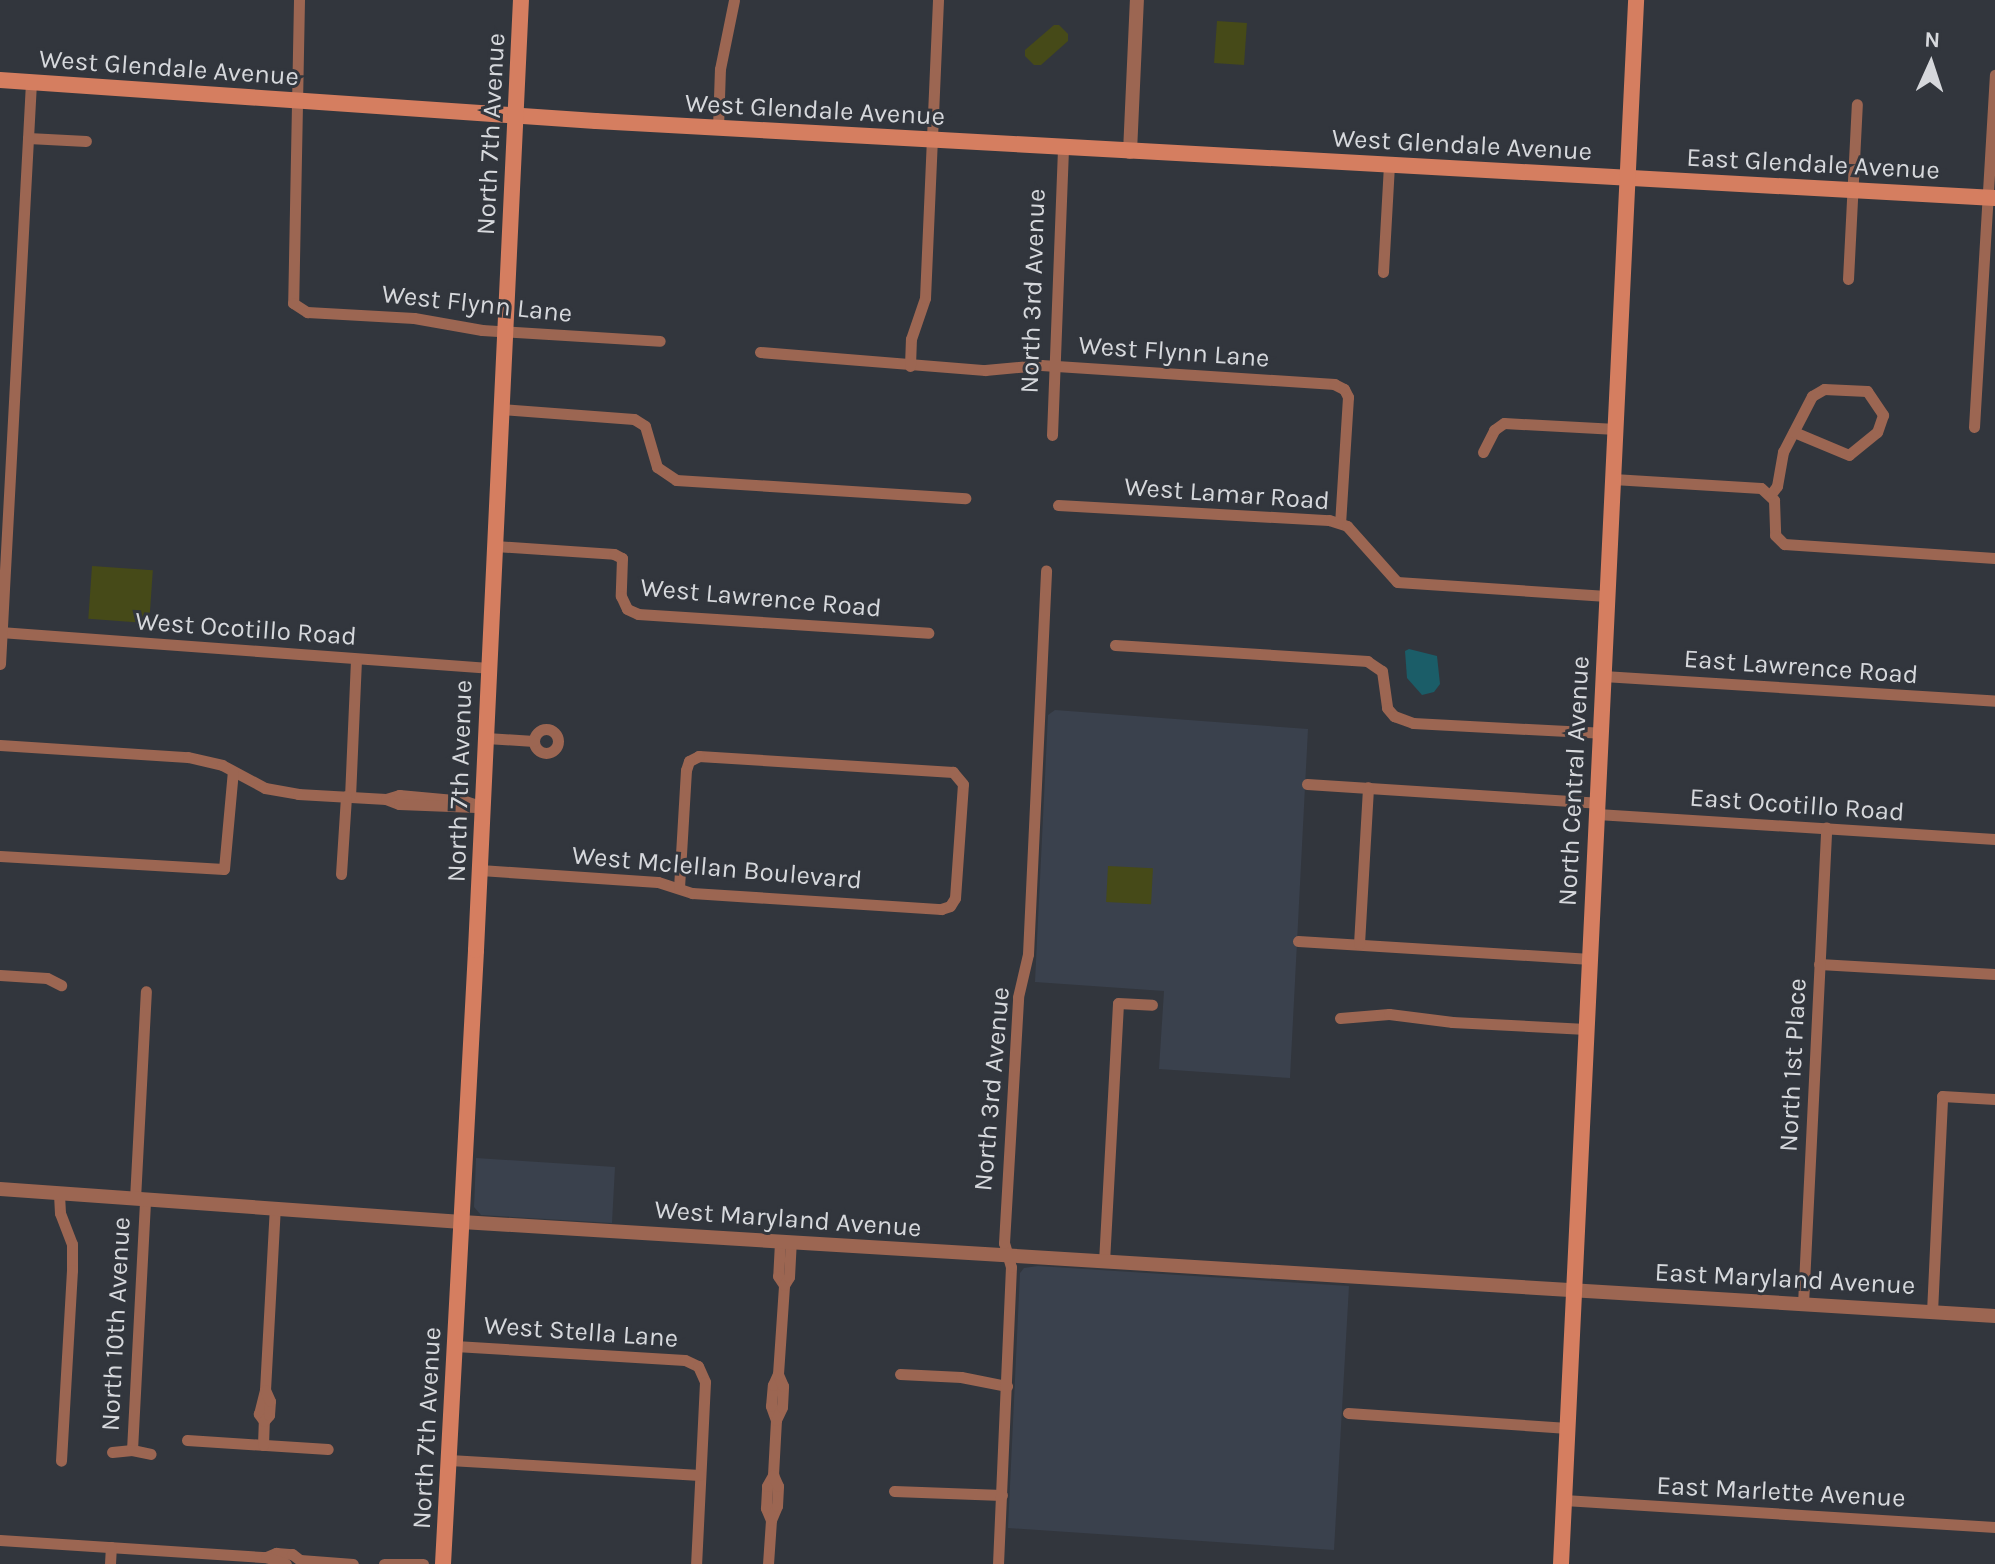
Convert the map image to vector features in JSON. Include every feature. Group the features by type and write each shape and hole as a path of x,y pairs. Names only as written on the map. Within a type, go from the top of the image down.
{"main road":[{"name":"North 7th Avenue","path":"443,1564 521,0"},
{"name":"North Central Avenue","path":"1561,1564 1636,0"},
{"name":"West Glendale Avenue","path":"0,80 516,116 1628,178"},
{"name":"East Glendale Avenue","path":"1628,178 1992,197"}],"street":[{"path":"295,101 299,0"},
{"path":"718,128 720,69 734,0"},
{"path":"910,366 911,339 925,298 938,0"},
{"path":"1130,152 1137,0"},
{"path":"1974,427 1992,197 1995,75"},
{"path":"0,664 31,82"},
{"name":"West Flynn Lane","path":"295,101 298,195 293,303 307,312 414,318 505,333 660,341"},
{"path":"1848,279 1857,104"},
{"path":"28,138 86,141"},
{"name":"North 3rd Avenue","path":"1052,435 1063,148"},
{"path":"1383,272 1389,164"},
{"name":"West Flynn Lane","path":"760,352 910,366 985,370 1054,366 1334,384 1344,389 1348,397 1340,523"},
{"path":"1771,494 1777,486 1783,452 1812,396 1824,389 1867,391 1883,415 1877,432 1849,455 1794,432"},
{"path":"502,409 617,415 638,420 645,426 657,467 676,480 965,498"},
{"path":"1483,452 1494,430 1504,423 1616,429"},
{"path":"1613,479 1759,487 1771,494 1776,507 1775,536 1783,544 1995,558"},
{"name":"West Lamar Road","path":"1058,505 1340,523 1351,530 1397,582 1607,596"},
{"name":"West Lawrence Road","path":"495,546 614,554 622,558 621,596 627,609 638,614 928,633"},
{"name":"North 3rd Avenue","path":"998,1564 1007,1386 1009,1257 1004,1243 1018,997 1028,954 1046,570"},
{"name":"West Ocotillo Road","path":"1,632 489,668"},
{"path":"1115,645 1367,661 1382,671 1387,708 1394,716 1413,723 1601,733"},
{"path":"341,874 356,659"},
{"name":"East Lawrence Road","path":"1603,676 1995,701"},
{"path":"486,738 534,741"},
{"path":"0,745 188,757 222,765 281,792 386,799 406,805 459,809 483,807"},
{"name":"West Mclellan Boulevard","path":"480,870 658,882 692,893 941,909 950,906 955,898 963,784 953,772 699,756 689,761 679,888"},
{"path":"0,856 224,869 233,771"},
{"path":"1307,784 1597,808"},
{"path":"1359,944 1368,787"},
{"name":"East Ocotillo Road","path":"1597,808 1995,839"},
{"name":"North 1st Place","path":"1803,1304 1826,828"},
{"path":"1298,941 1590,959"},
{"path":"1819,964 1995,974"},
{"path":"0,975 47,978 61,985"},
{"name":"North 10th Avenue","path":"132,1450 146,991"},
{"path":"1104,1262 1118,1003 1152,1005"},
{"path":"1340,1018 1389,1014 1452,1022 1586,1029"},
{"path":"1932,1312 1942,1096 1995,1099"},
{"name":"West Maryland Avenue","path":"0,1189 462,1222 1573,1291"},
{"path":"59,1194 60,1213 72,1244 61,1461"},
{"path":"263,1445 264,1421 270,1401 265,1390 275,1208"},
{"path":"768,1564 771,1520 777,1506 778,1486 773,1475 776,1420 782,1397 778,1374 784,1285 789,1277 786,1243"},
{"name":"East Maryland Avenue","path":"1573,1291 1995,1316"},
{"name":"West Stella Lane","path":"455,1346 685,1360 701,1370 705,1382 700,1475"},
{"path":"900,1374 958,1377 1007,1386"},
{"path":"1348,1413 1567,1428"},
{"path":"187,1440 328,1449"},
{"name":"North 10th Avenue","path":"112,1452 132,1450 151,1454"},
{"path":"449,1460 700,1475 696,1564"},
{"path":"894,1491 1002,1495"},
{"name":"East Marlette Avenue","path":"1564,1500 1995,1527"},
{"path":"0,1540 266,1557 276,1553 292,1554 292,1563 353,1564"},
{"path":"110,1564 111,1547"},
{"path":"384,1564 423,1564"}],"shaded area":[{"path":"1055,710 1308,729 1290,1078 1159,1069 1164,991 1035,982 1048,715"},
{"path":"476,1158 615,1167 612,1223 481,1215 474,1207"},
{"path":"1038,1266 1349,1286 1334,1550 1008,1528 1020,1273 1024,1268"}],"green space":[{"path":"1217,21 1247,23 1244,65 1214,63"},
{"path":"1054,25 1059,25 1068,34 1068,41 1041,65 1034,65 1025,56 1025,50"},
{"path":"92,566 153,570 149,623 88,619"},
{"path":"1108,866 1153,868 1151,904 1106,902"}],"water":[{"path":"1409,649 1437,656 1440,684 1434,692 1422,695 1407,678 1405,651"}]}
